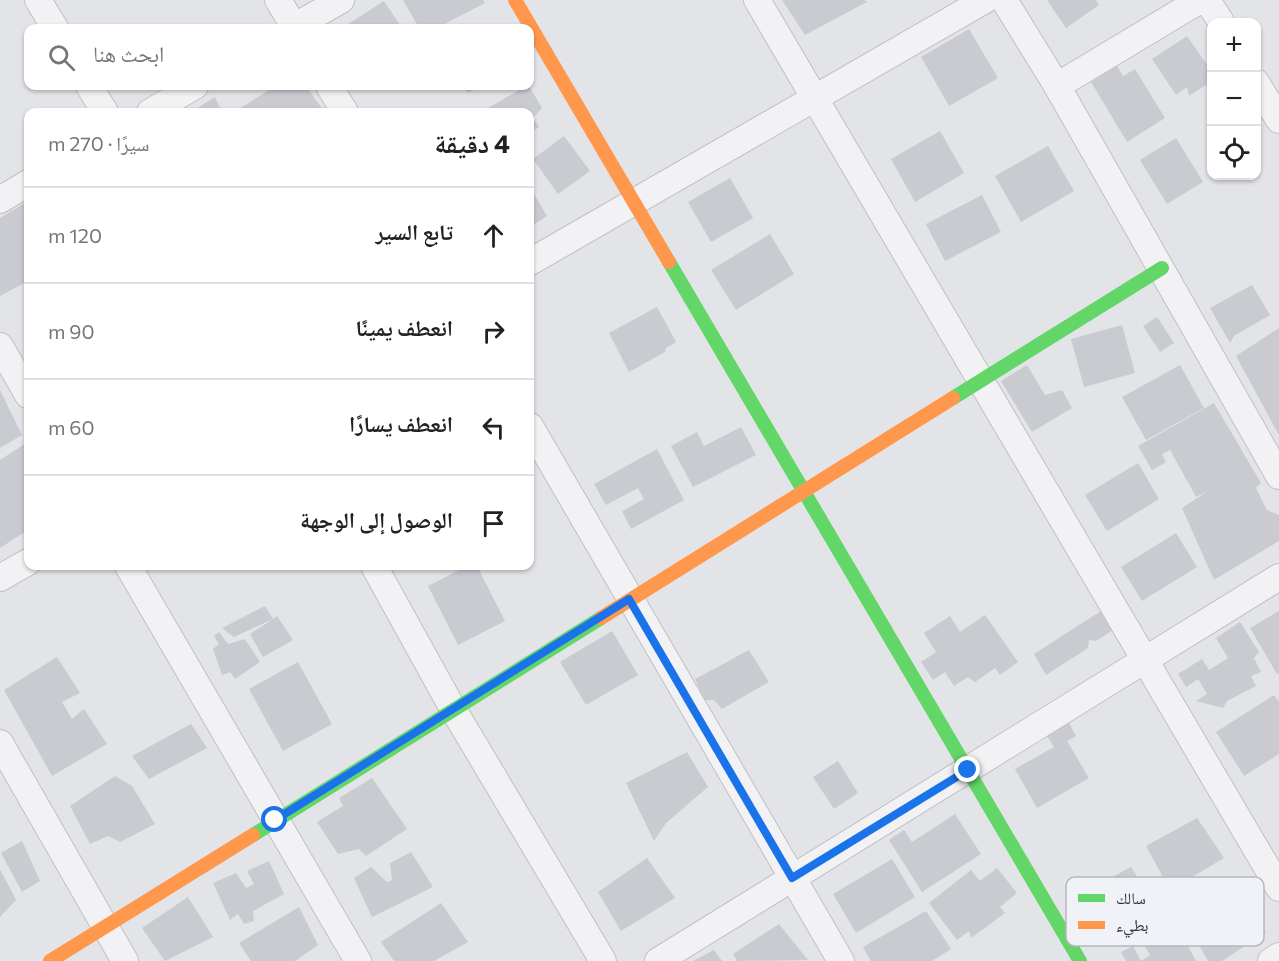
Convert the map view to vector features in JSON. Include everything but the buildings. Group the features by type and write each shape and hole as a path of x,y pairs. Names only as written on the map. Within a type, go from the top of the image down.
{"street":[{"path":"38,0 53,24"},
{"path":"278,0 292,24"},
{"path":"301,24 341,0"},
{"path":"515,0 529,24"},
{"path":"757,0 1279,888"},
{"path":"534,260 985,0"},
{"path":"1004,0 1057,86 1279,476"},
{"path":"1057,86 1200,0"},
{"path":"1208,0 1219,18"},
{"path":"534,32 1066,937"},
{"path":"1261,89 1279,120"},
{"path":"91,90 103,108"},
{"path":"157,108 188,90"},
{"path":"331,90 343,108"},
{"path":"0,200 24,185"},
{"path":"50,961 980,379 1162,268"},
{"path":"0,346 24,388"},
{"path":"534,433 841,961"},
{"path":"0,578 24,564"},
{"path":"130,570 358,961"},
{"path":"376,570 453,709 603,961"},
{"path":"658,961 1279,577"},
{"path":"0,743 125,961"},
{"path":"1071,946 1080,961"},
{"path":"1271,961 1279,956"}],"traffic: fast":[{"path":"669,262 1066,937"},
{"path":"953,398 1162,268"},
{"path":"253,835 601,618"},
{"path":"1071,946 1080,961"}],"traffic: slow":[{"path":"515,0 529,24"},
{"path":"534,32 669,262"},
{"path":"601,618 953,398"},
{"path":"50,961 253,835"}],"route":[{"path":"275,820 629,599 792,878 968,770"}]}
